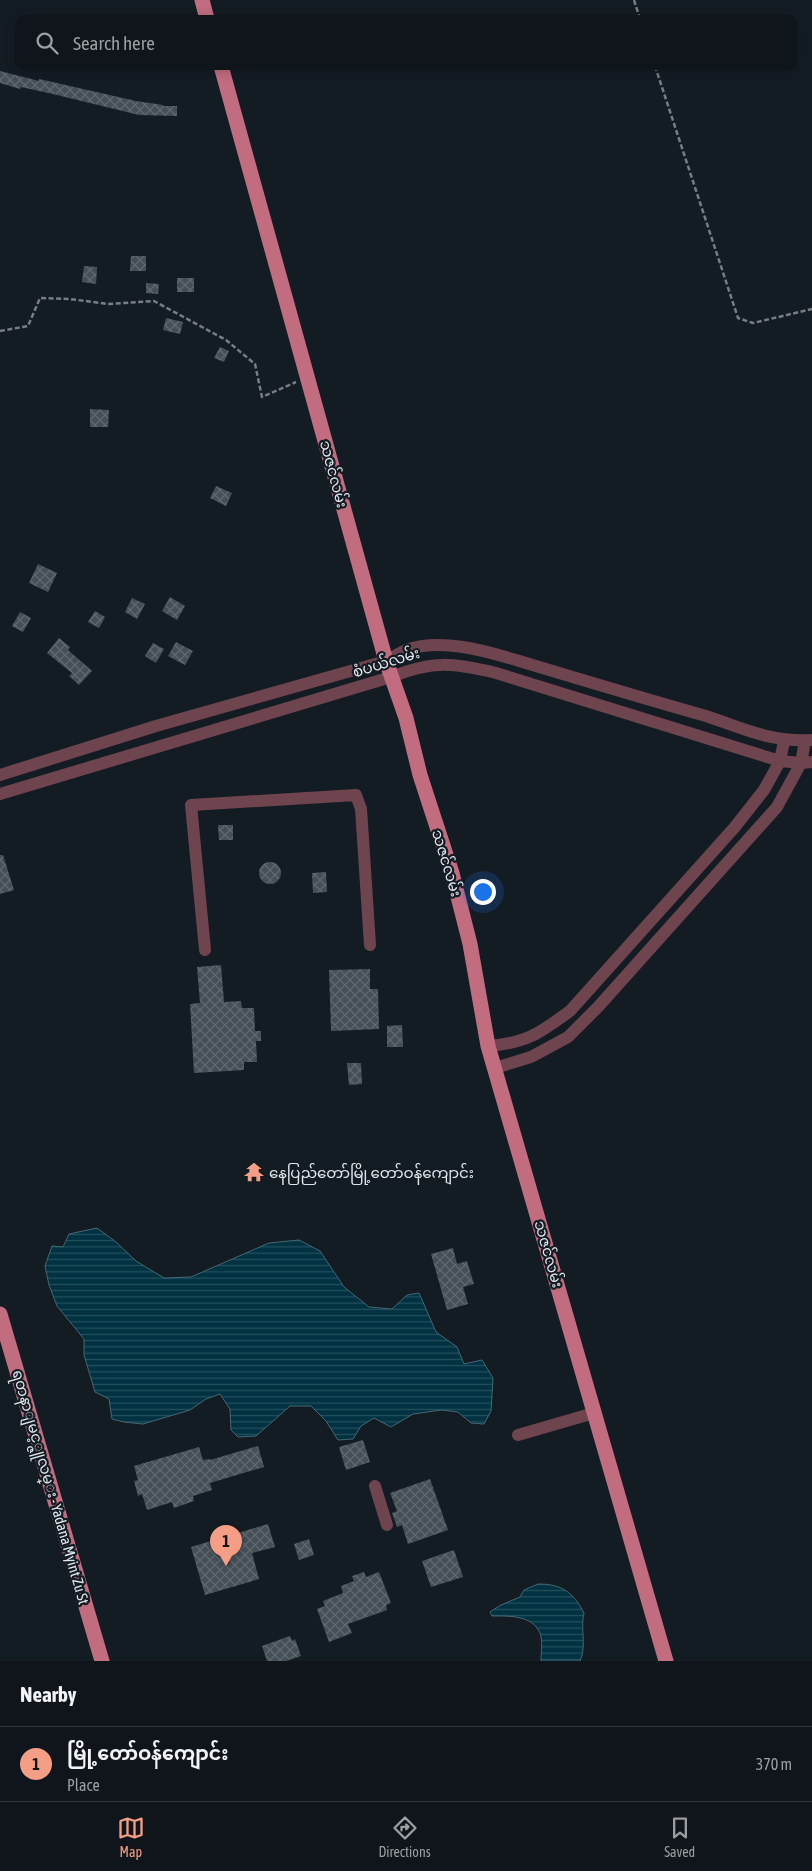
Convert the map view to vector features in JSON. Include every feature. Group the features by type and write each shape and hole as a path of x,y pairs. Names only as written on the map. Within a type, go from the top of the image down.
{"main road":[{"path":"202,0 206,15"},
{"name":"သဇင်လမ်း","path":"222,70 386,661 406,718 420,775 452,872 470,944 488,1046 666,1661"},
{"name":"ရတနာျမင့္ဇူလမ္း - Yadana Myint Zu St","path":"0,1314 102,1661"}],"street":[{"name":"စံပယ်လမ်း","path":"0,775 156,726 386,661 407,650 429,646 453,645 487,651 770,738 784,741 809,740"},
{"name":"စံပယ်လမ်း","path":"0,794 391,677 412,669 438,664 465,666 496,673 780,761 807,763"},
{"path":"495,1068 531,1057 568,1037 629,974 777,807 807,763 809,740"},
{"path":"488,1046 511,1044 539,1034 570,1011 734,828 764,790 780,761 784,741"},
{"path":"205,950 191,805 356,795 361,809 370,945"},
{"path":"518,1435 594,1413"},
{"path":"375,1486 387,1525"}],"path":[{"path":"634,0 639,15"},
{"path":"656,70 738,318 753,324 812,309"},
{"path":"0,331 28,326 40,298 70,299 108,304 154,301 226,340 255,364 262,397 307,377"}],"water":[{"path":"97,1228 116,1242 136,1261 164,1278 191,1277 269,1243 299,1240 320,1251 344,1287 369,1307 392,1309 407,1295 419,1293 436,1332 457,1347 464,1364 482,1360 493,1378 491,1411 484,1424 471,1423 458,1412 441,1410 413,1414 391,1427 374,1418 361,1426 353,1439 338,1440 326,1421 311,1406 290,1406 256,1436 238,1437 231,1430 230,1409 220,1394 206,1399 190,1410 143,1424 112,1419 109,1399 95,1392 84,1355 84,1339 57,1306 49,1285 45,1266 52,1246 63,1247 69,1234"},
{"path":"538,1584 554,1586 566,1591 576,1600 584,1613 583,1649 580,1661 541,1661 541,1636 532,1623 520,1618 492,1616 490,1612 520,1597 524,1590"}],"building":[{"path":"0,71 136,101 163,106 177,106 177,116 139,115 21,87 20,89 0,83"},
{"path":"131,256 146,256 146,271 130,271"},
{"path":"84,266 97,267 96,284 82,282"},
{"path":"177,278 194,278 194,292 177,292"},
{"path":"146,283 159,284 158,294 146,293"},
{"path":"166,318 183,322 180,334 163,330"},
{"path":"220,347 229,351 224,362 214,358"},
{"path":"90,409 109,410 108,427 90,427"},
{"path":"216,486 232,493 226,506 210,498"},
{"path":"38,564 57,573 48,592 29,583"},
{"path":"170,597 185,606 177,620 162,611"},
{"path":"132,598 145,604 137,619 125,612"},
{"path":"95,611 105,617 99,628 88,622"},
{"path":"20,612 31,618 23,632 12,626"},
{"path":"59,638 70,647 68,650 92,671 79,685 69,676 72,673 47,653"},
{"path":"176,642 193,651 185,665 168,656"},
{"path":"153,643 164,649 156,663 145,656"},
{"path":"218,825 233,825 233,840 219,840"},
{"path":"0,855 3,855 14,890 0,894"},
{"path":"270,862 278,865 281,873 278,881 270,884 262,881 259,873 262,865"},
{"path":"326,872 327,892 313,893 312,873"},
{"path":"221,965 224,1002 241,1001 242,1008 254,1008 255,1031 261,1031 261,1041 256,1041 257,1062 244,1062 244,1070 194,1073 190,1004 200,1003 197,967"},
{"path":"370,969 370,989 378,989 379,1029 331,1031 329,970"},
{"path":"402,1025 403,1047 387,1047 387,1026"},
{"path":"347,1063 361,1063 362,1084 349,1085"},
{"path":"453,1248 457,1264 467,1261 474,1284 463,1287 468,1304 447,1310 431,1254"},
{"path":"363,1440 370,1462 346,1470 339,1447"},
{"path":"258,1446 264,1467 210,1483 212,1490 193,1496 194,1501 174,1508 172,1502 147,1510 142,1494 138,1496 134,1481 138,1480 134,1466 199,1447 203,1460 210,1460"},
{"path":"430,1479 448,1530 408,1544 402,1525 397,1527 392,1513 397,1511 390,1493"},
{"path":"268,1524 275,1547 252,1553 259,1579 205,1595 191,1547"},
{"path":"309,1539 314,1555 299,1560 294,1544"},
{"path":"454,1550 463,1577 431,1587 422,1561"},
{"path":"364,1572 366,1577 379,1572 391,1603 386,1605 387,1610 348,1624 352,1633 329,1642 317,1609 325,1606 323,1601 343,1593 341,1586 354,1581 352,1576"},
{"path":"290,1636 292,1641 295,1639 301,1656 286,1661 267,1661 262,1646"}],"place":[{"name":"နေပြည်တော်မြို့တော်ဝန်ကျောင်း","path":"254,1172"},
{"name":"မြို့တော်ဝန်ကျောင်း","path":"226,1566"}]}
